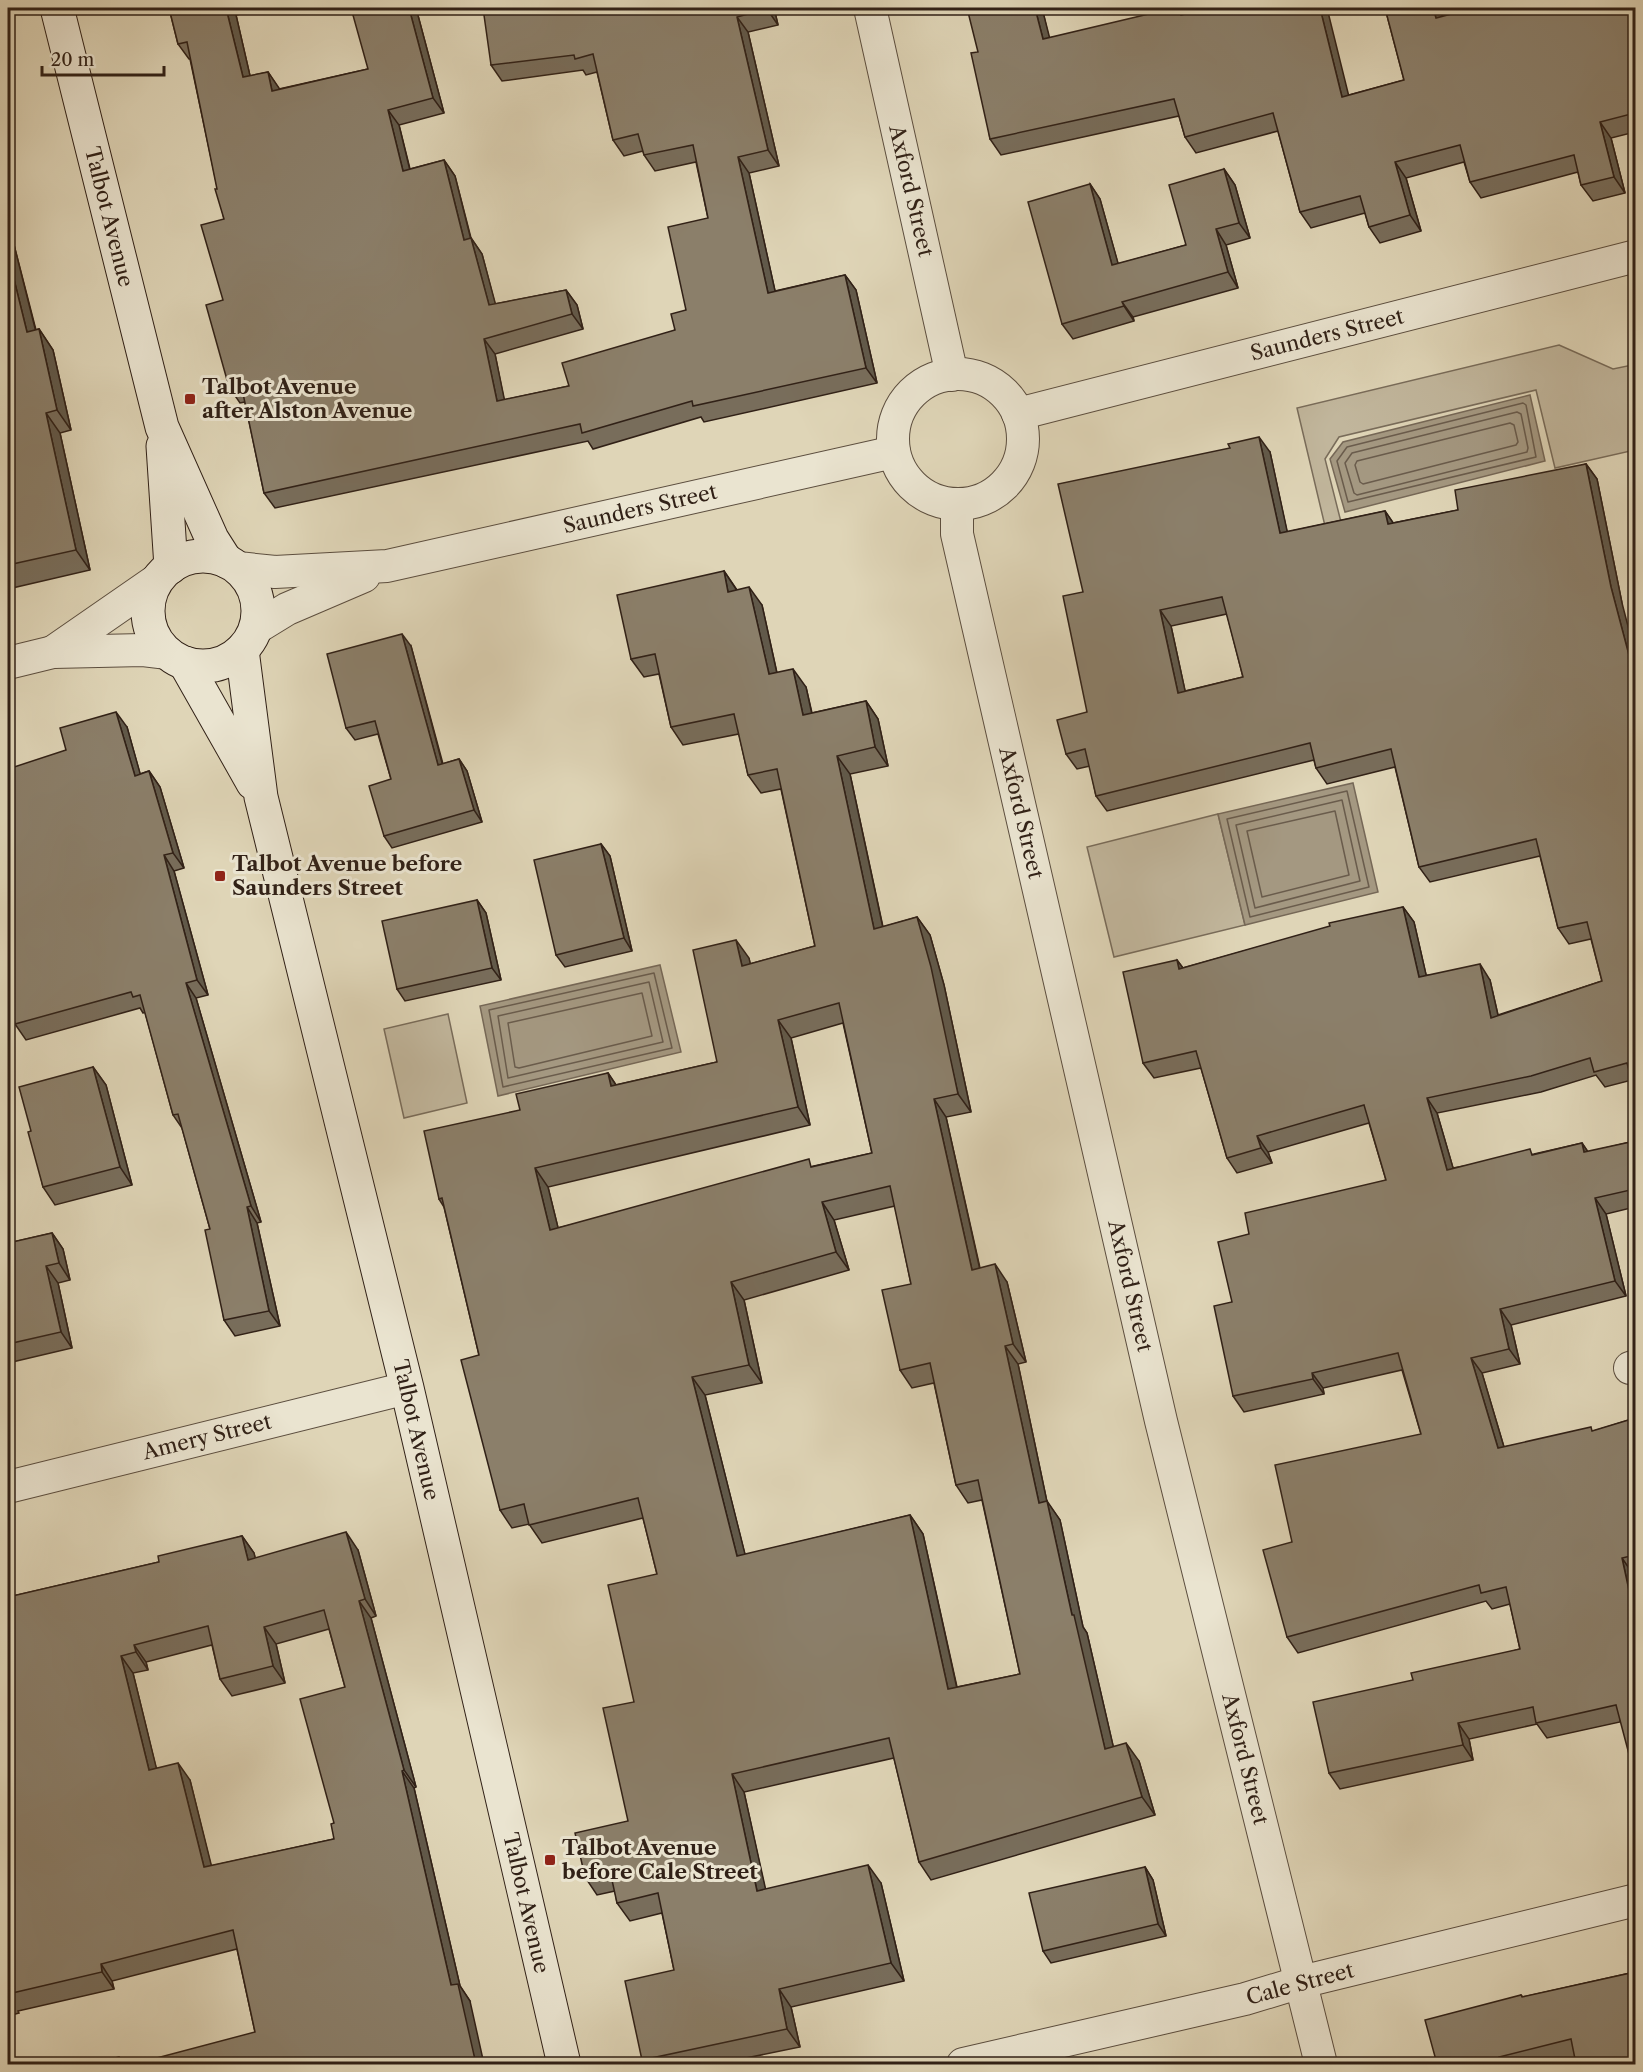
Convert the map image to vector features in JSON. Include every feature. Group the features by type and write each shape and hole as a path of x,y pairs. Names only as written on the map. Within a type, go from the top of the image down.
{"street":[{"name":"Talbot Avenue","path":"57,8 162,426 212,539 232,564"},
{"name":"Axford Street","path":"870,8 952,375"},
{"name":"Saunders Street","path":"1018,414 1635,256"},
{"path":"960,373 982,378 1002,391 1018,414 1023,430 1022,453 1015,472 1000,489 980,501 957,505 927,497 909,483 897,464 892,442 895,419 901,405 917,387 937,377 952,375 960,373"},
{"name":"Talbot Avenue","path":"162,426 164,573"},
{"name":"Saunders Street","path":"232,564 275,572 387,566 894,452"},
{"name":"Axford Street","path":"957,505 957,534 1161,1421 1321,2064"},
{"path":"8,663 53,652 143,650 203,666 218,663 249,639 258,615 256,596 247,578 232,564 197,556 183,559 53,652"},
{"name":"Saunders Street","path":"249,639 287,609 387,566"},
{"path":"164,573 150,595 148,611 157,641 176,658"},
{"name":"Talbot Avenue","path":"249,639 261,797 407,1388 564,2064"},
{"name":"Talbot Avenue","path":"176,658 261,797"},
{"name":"Amery Street","path":"8,1486 407,1388"},
{"name":"Cale Street","path":"963,2064 1245,1999 1300,1982 1635,1900"}],"shaded area":[{"path":"1559,345 1613,369 1632,365 1636,377 1635,450 1555,468 1536,390 1339,437 1325,459 1341,522 1325,526 1297,408"},
{"path":"1218,814 1245,925 1114,957 1087,847"},
{"path":"448,1014 467,1103 404,1118 384,1029"}],"water":[{"path":"1530,395 1545,461 1345,512 1330,459 1343,442"},
{"path":"1353,783 1378,892 1245,925 1218,814"},
{"path":"660,965 681,1052 498,1096 480,1006"}],"building":[{"path":"169,8 226,8 243,77 268,72 272,91 368,69 351,8 409,8 433,98 388,110 403,171 444,160 464,240 471,238 489,305 566,290 572,314 484,339 497,401 569,386 562,363 675,330 671,314 686,310 668,227 708,218 693,145 644,155 638,134 613,140 593,54 575,59 574,55 491,65 483,8 767,8 737,17 768,150 738,157 768,293 845,275 866,368 693,406 692,401 582,433 580,424 264,493 241,384 229,387 206,305 223,300 201,225 224,219 215,189 217,189 187,42 178,44"},
{"path":"967,8 1035,8 1043,39 1174,8 1179,8 1181,15 1210,8 1320,8 1342,97 1404,80 1385,8 1433,8 1436,18 1474,8 1635,8 1635,113 1600,122 1614,177 1581,185 1574,155 1470,182 1460,145 1395,162 1410,215 1369,227 1360,196 1300,212 1273,113 1185,137 1174,99 990,139 971,53 978,52"},
{"path":"1224,169 1239,223 1216,229 1228,272 1122,302 1124,306 1062,324 1028,202 1090,184 1112,265 1186,245 1169,185"},
{"path":"8,255 27,332 39,329 57,410 46,413 76,550 8,565"},
{"path":"1259,437 1280,533 1385,511 1388,524 1458,510 1455,490 1586,464 1611,587 1635,678 1635,1093 1627,1063 1594,1072 1590,1058 1531,1076 1427,1098 1447,1170 1530,1149 1532,1155 1582,1143 1584,1152 1635,1141 1635,1189 1595,1198 1615,1281 1500,1309 1509,1349 1471,1358 1498,1448 1591,1427 1592,1431 1635,1418 1635,1555 1622,1558 1635,1618 1635,1777 1616,1705 1536,1723 1533,1707 1458,1723 1463,1745 1329,1773 1313,1702 1413,1680 1411,1673 1520,1649 1506,1587 1481,1593 1479,1585 1287,1637 1263,1550 1292,1542 1275,1465 1421,1434 1398,1353 1312,1373 1313,1379 1233,1396 1214,1306 1232,1302 1218,1242 1249,1234 1245,1213 1386,1180 1364,1105 1257,1136 1261,1148 1227,1158 1196,1051 1143,1063 1123,972 1177,960 1179,969 1330,926 1329,923 1403,907 1419,977 1480,964 1491,1018 1602,981 1587,922 1558,928 1536,839 1419,867 1391,749 1316,768 1310,743 1096,796 1085,749 1066,754 1057,720 1087,712 1063,596 1083,592 1058,484 1230,448 1228,444","holes":["1222,597 1243,677 1178,693 1160,610"]},
{"path":"724,571 728,592 749,587 769,674 793,669 803,715 866,701 875,747 837,756 874,929 917,917 931,967 958,1094 934,1099 972,1270 995,1264 1013,1344 1005,1346 1039,1503 1047,1501 1105,1749 1126,1743 1142,1797 919,1862 889,1738 732,1774 757,1891 868,1865 891,1963 779,1989 787,2029 642,2060 625,1981 674,1970 658,1893 617,1903 610,1871 585,1877 575,1833 628,1821 603,1708 634,1702 608,1585 657,1574 638,1498 529,1525 524,1504 500,1510 461,1360 479,1355 424,1131 520,1110 516,1094 608,1073 611,1086 717,1062 693,950 736,940 742,966 815,946 777,769 748,775 734,714 671,727 655,654 631,659 617,595","holes":["839,1003 872,1153 811,1167 809,1159 550,1230 535,1168 798,1107 778,1020","890,1186 911,1284 882,1290 900,1370 930,1363 956,1485 978,1480 1020,1674 948,1689 910,1515 737,1556 692,1377 749,1365 731,1282 836,1252 822,1202"]},
{"path":"402,634 438,765 459,759 474,810 384,836 369,786 391,779 375,721 346,728 327,654"},
{"path":"116,712 135,776 149,771 173,853 164,855 197,980 186,983 251,1206 247,1207 269,1311 224,1320 205,1230 210,1229 178,1114 173,1115 140,995 133,997 131,992 15,1024 8,997 8,769 66,750 60,728"},
{"path":"601,844 624,938 556,955 534,860"},
{"path":"477,900 492,968 397,989 382,921"},
{"path":"93,1067 120,1167 43,1187 19,1087"},
{"path":"52,1233 59,1263 46,1266 61,1332 8,1344 8,1243"},
{"path":"346,1532 365,1599 359,1601 404,1770 402,1771 451,1985 458,1984 476,2064 134,2064 255,2032 233,1930 101,1964 102,1972 8,1994 8,1597 159,1562 158,1556 242,1536 248,1560","holes":["324,1610 345,1687 300,1699 334,1823 331,1824 334,1839 204,1867 178,1763 149,1770 121,1656 136,1652 134,1645 208,1626 220,1679 273,1666 264,1627"]},
{"path":"1145,1867 1158,1924 1043,1951 1029,1893"},
{"path":"1635,1972 1635,2064 1576,2064 1571,2039 1499,2057 1501,2064 1437,2064 1425,2020 1521,1995 1522,1997"},
{"path":"119,2057 121,2064 94,2064"}],"place":[{"name":"Talbot Avenue after Alston Avenue","path":"190,399"},
{"name":"Talbot Avenue before Saunders Street","path":"220,876"},
{"name":"Talbot Avenue before Cale Street","path":"550,1860"}]}
